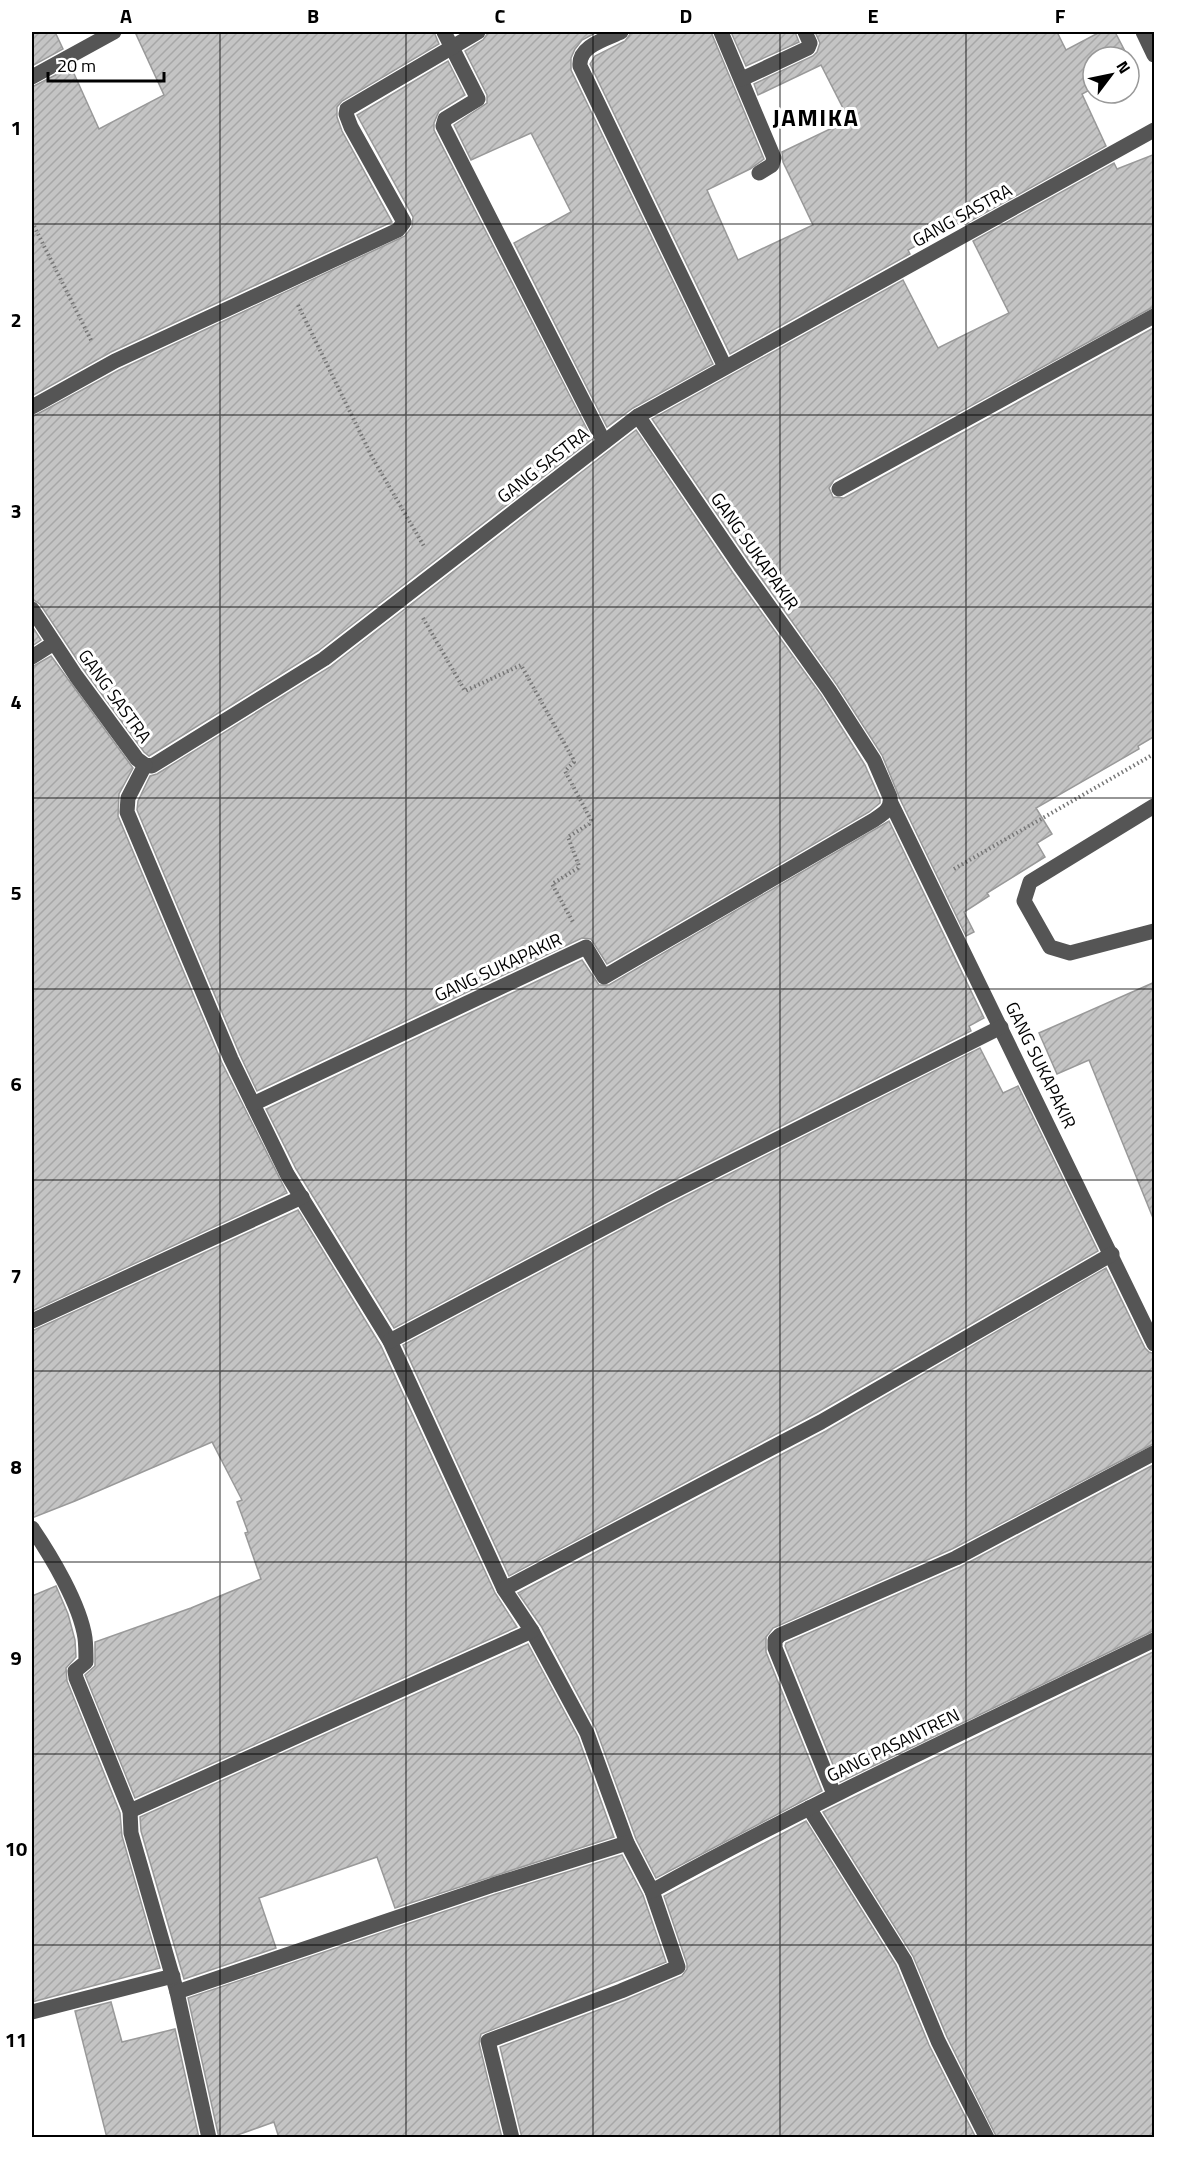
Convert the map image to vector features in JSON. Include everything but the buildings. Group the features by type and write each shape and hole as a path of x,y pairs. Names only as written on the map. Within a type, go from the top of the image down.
{"street":[{"path":"32,77 114,32"},
{"path":"444,32 478,99 445,119 442,126 604,442"},
{"path":"32,407 104,367 398,231 404,222 351,127 346,114 347,109 478,32"},
{"path":"621,32 584,51 580,59 580,66 724,367"},
{"path":"721,32 774,158 772,165 759,173"},
{"path":"742,79 808,48 810,43 806,32"},
{"path":"1143,32 1155,55"},
{"name":"GANG SASTRA","path":"32,609 130,750 145,765 152,766 186,747 324,659 638,416 1155,130"},
{"path":"839,489 1155,316"},
{"name":"GANG SUKAPAKIR","path":"638,416 741,567 829,690 874,760 891,803 1155,1344"},
{"path":"32,657 54,643"},
{"path":"145,765 128,798 127,812 231,1059 287,1174 390,1341 504,1589 532,1632 587,1733 627,1843 652,1891 678,1967 488,2041 512,2138"},
{"name":"GANG SUKAPAKIR","path":"253,1104 586,947 604,977 874,820 889,808 891,803"},
{"path":"1155,806 1030,882 1024,901 1050,947 1070,953 1155,931"},
{"path":"390,1341 664,1196 1001,1027"},
{"path":"32,1321 302,1197"},
{"path":"504,1589 821,1422 1112,1254"},
{"path":"834,1794 775,1648 775,1640 780,1635 956,1558 1155,1453"},
{"path":"32,1528 49,1554 74,1605 85,1637 86,1662 75,1671 76,1678 130,1811 131,1833 173,1976 209,2138"},
{"path":"130,1811 532,1632"},
{"name":"GANG PASANTREN","path":"652,1891 737,1843 834,1794 1155,1640"},
{"path":"809,1808 905,1961 938,2041 987,2138"},
{"path":"177,1992 493,1885 627,1843"},
{"path":"32,2012 173,1976"}],"path":[{"path":"32,222 104,367"},
{"path":"287,283 372,457 407,519 440,570"},
{"path":"409,594 465,691 518,665 522,667 573,759 574,762 565,771 591,820 589,824 568,837 578,868 552,884 586,947"},
{"path":"930,883 1155,754"}],"district":[{"name":"JAMIKA","path":"816,117"}]}
